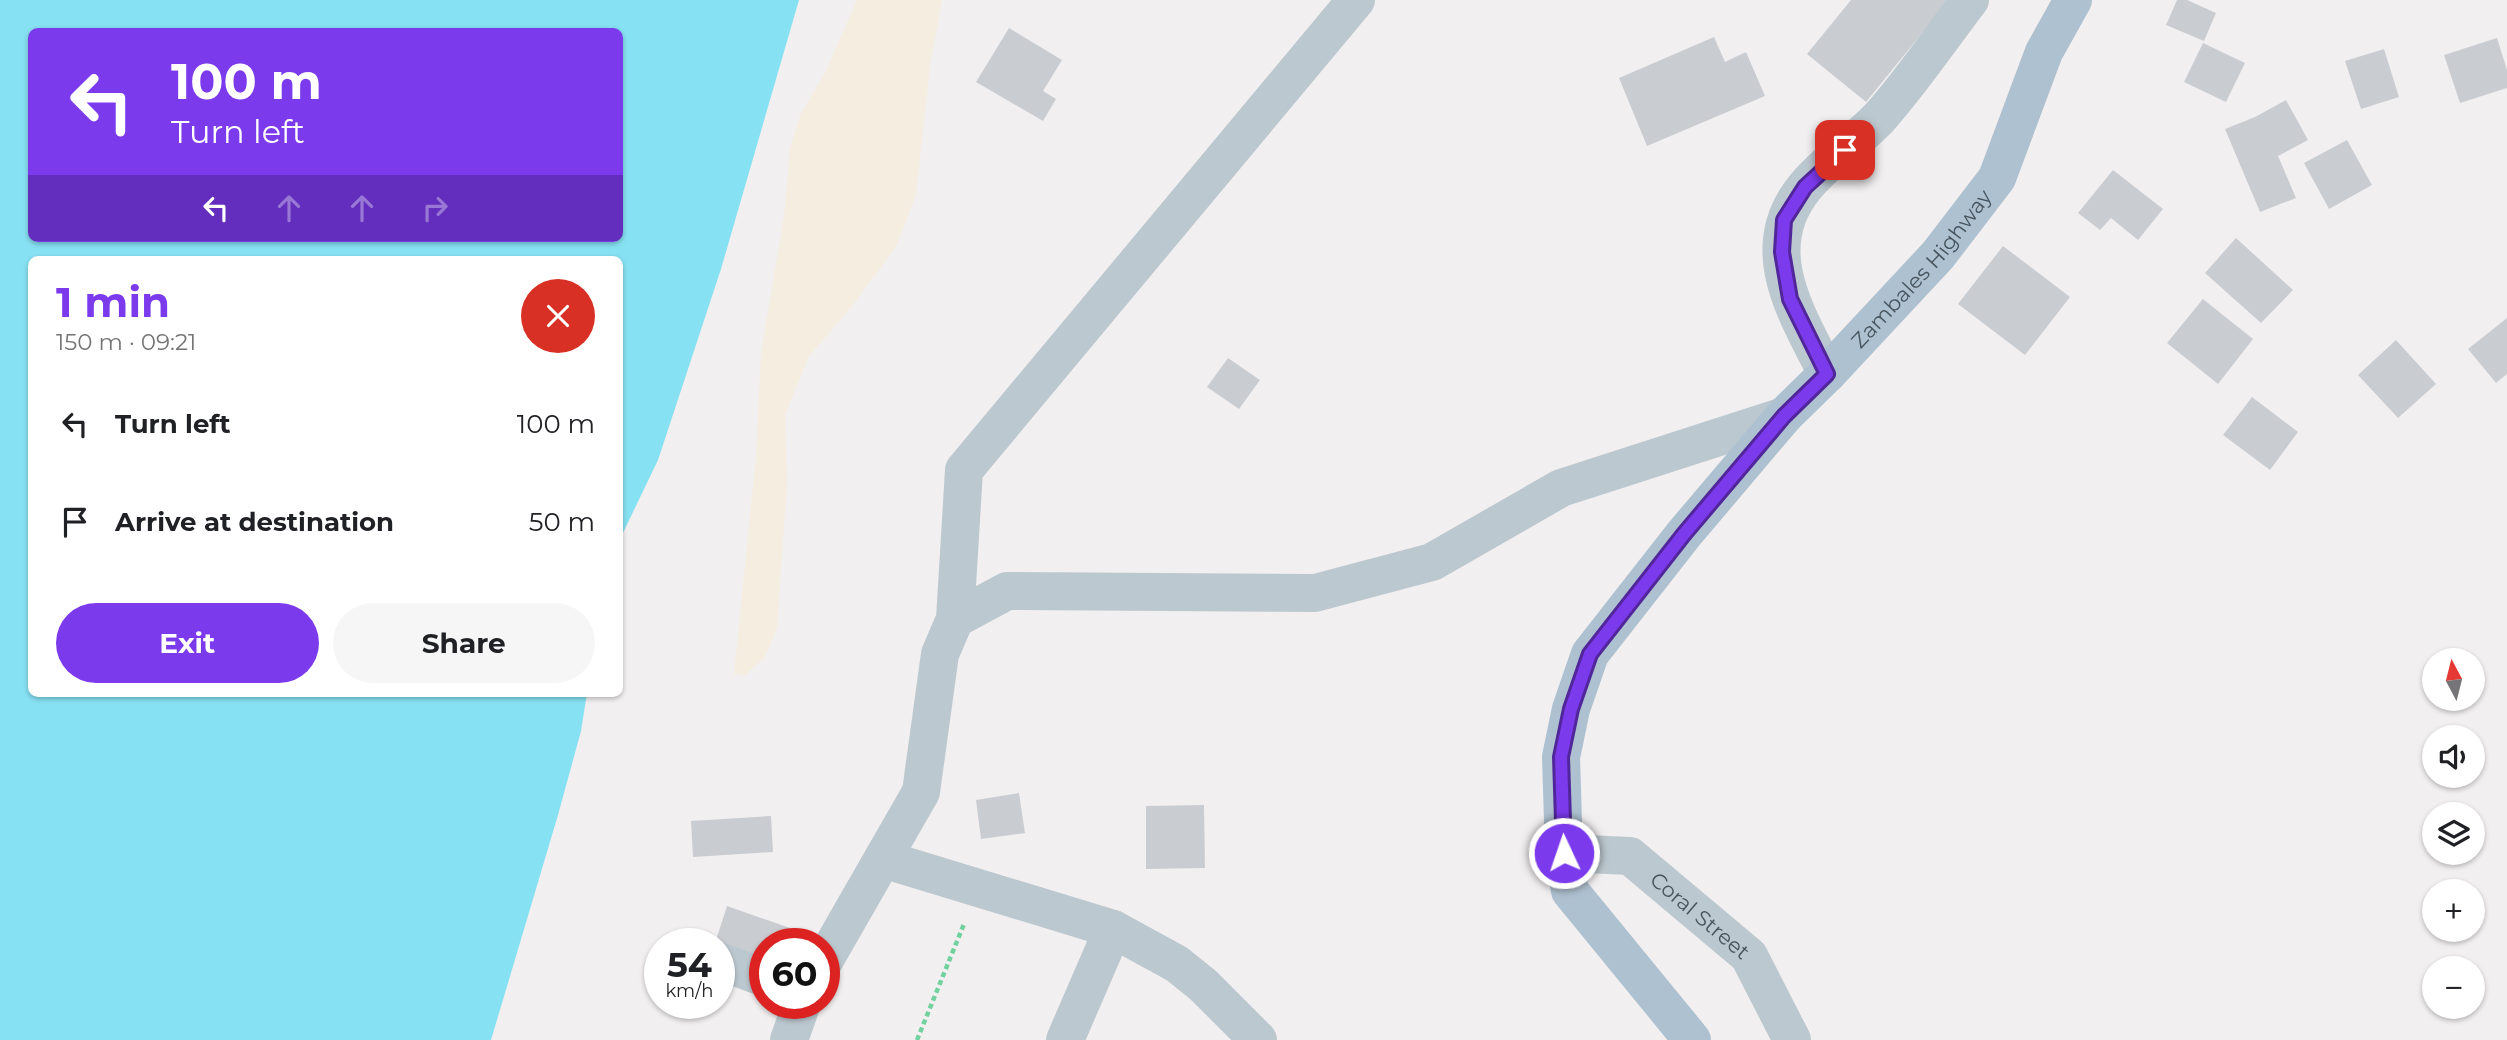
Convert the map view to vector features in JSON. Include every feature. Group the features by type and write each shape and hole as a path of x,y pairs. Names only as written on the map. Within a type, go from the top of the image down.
{"main road":[{"name":"Zambales Highway","path":"1692,1040 1570,891 1564,853 1561,757 1571,709 1590,654 1684,534 1784,416 1938,255 1997,178 2044,52 2073,0"}],"street":[{"path":"840,933 921,792 940,654 955,619 964,470 1356,0"},
{"path":"1827,374 1790,299 1782,252 1784,220 1805,187 1879,118 1970,0"},
{"path":"955,619 1007,591 1315,593 1432,562 1561,488 1784,416"},
{"name":"Coral Street","path":"1564,853 1630,856 1749,956 1792,1040"},
{"path":"883,859 1113,929 1177,964 1203,985 1258,1040"},
{"path":"1065,1040 1113,929"},
{"path":"789,1040 796,1019"}],"path":[{"path":"917,1040 979,887"}],"sand":[{"path":"857,0 942,0 930,66 916,195 896,247 849,310 809,356 785,415 787,483 777,628 765,657 744,676 734,674 756,456 761,353 784,216 790,148 801,113 825,73"}],"water":[{"path":"0,0 799,0 721,269 658,460 623,533 623,256 28,256 28,697 586,697 581,731 558,815 491,1040 0,1040"}],"building":[{"path":"1851,0 1949,0 1866,102 1807,54"},
{"path":"2177,0 2187,0 2216,13 2204,41 2166,25"},
{"path":"1009,28 1062,60 1043,91 1056,99 1043,121 976,82"},
{"path":"1714,37 1725,62 1746,52 1765,96 1647,146 1619,78"},
{"path":"2497,38 2507,70 2507,88 2460,103 2444,55"},
{"path":"2203,43 2245,63 2226,102 2184,82"},
{"path":"2384,49 2399,97 2361,109 2345,61"},
{"path":"2286,100 2308,140 2278,156 2296,198 2260,212 2225,129"},
{"path":"2347,140 2372,185 2329,209 2304,163"},
{"path":"2113,170 2163,209 2138,240 2111,218 2100,230 2078,213"},
{"path":"2236,238 2293,290 2261,323 2205,273"},
{"path":"2003,246 2070,297 2025,355 1958,304"},
{"path":"2203,299 2253,339 2218,384 2167,343"},
{"path":"2507,318 2507,374 2496,383 2468,349"},
{"path":"2396,340 2436,384 2398,418 2358,375"},
{"path":"1228,358 1260,380 1239,409 1207,387"},
{"path":"2252,397 2298,432 2270,470 2223,435"},
{"path":"1019,793 1025,833 981,839 976,800"},
{"path":"1204,805 1205,868 1146,869 1146,806"},
{"path":"771,816 773,852 693,857 691,821"},
{"path":"727,906 790,928 749,928 749,959 735,953 735,928 720,928"}],"route":[{"path":"1564,853 1561,757 1571,709 1590,654 1684,534 1784,416 1827,374 1790,299 1783,272 1784,220 1805,187 1845,150"}]}
